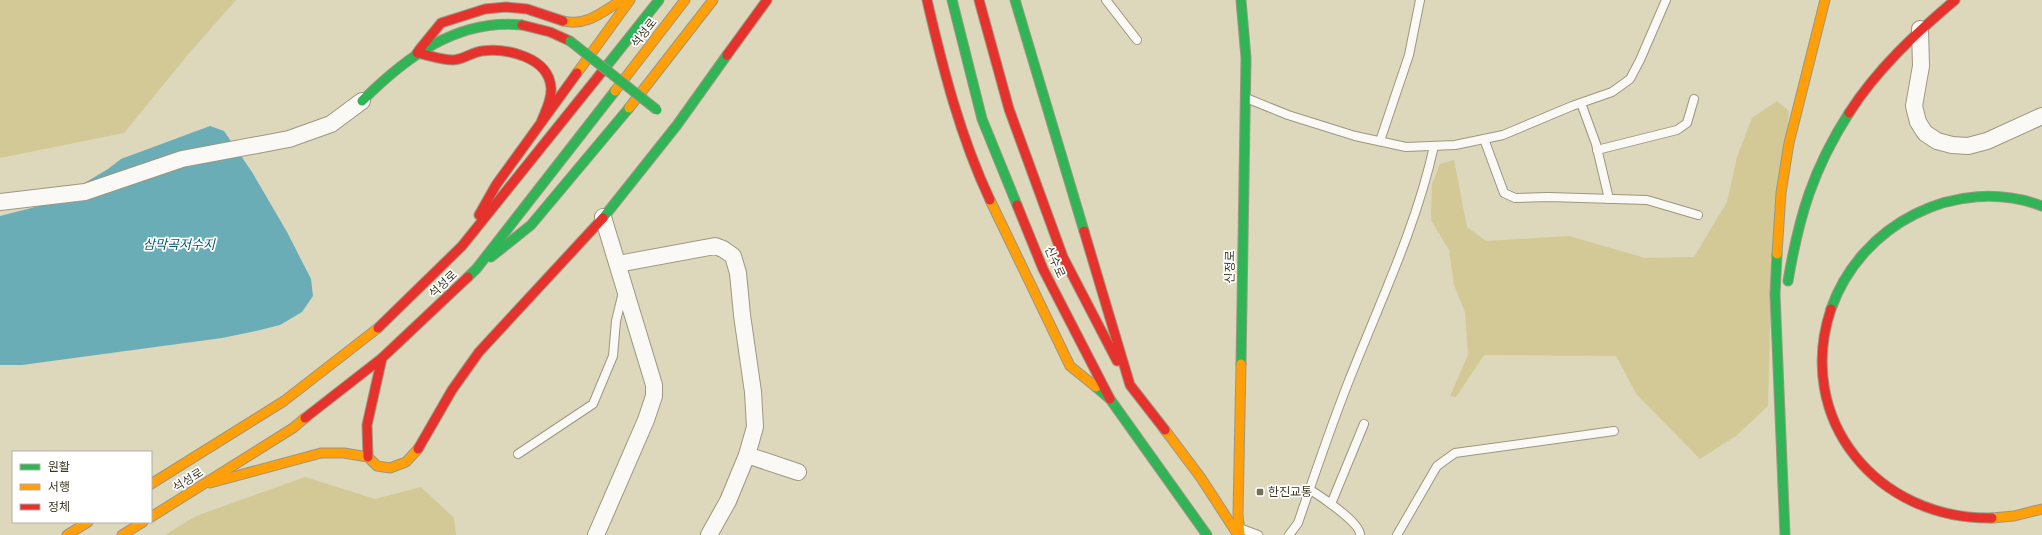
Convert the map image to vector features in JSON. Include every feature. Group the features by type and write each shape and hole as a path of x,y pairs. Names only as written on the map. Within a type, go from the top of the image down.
{"main road":[{"path":"362,101 392,73 417,53 440,23 484,8 502,6 540,13 562,21 578,23 589,20 622,0"},
{"path":"462,246 496,184 630,0"},
{"name":"석성로","path":"152,483 284,401 371,335 462,246 659,0"},
{"name":"석성로","path":"152,516 293,428 382,358 477,268 685,0"},
{"path":"477,268 531,225 649,83 713,0"},
{"path":"203,485 321,453 344,453 368,457 377,466 390,468 406,462 418,450 452,390 479,352 603,217 677,125 767,0"},
{"path":"927,0 946,80 960,130 993,208 1070,366 1110,399"},
{"name":"신수로","path":"952,0 982,119 1043,269 1110,399 1207,535"},
{"name":"신수로","path":"979,0 1009,109 1063,257 1130,385 1201,478 1239,533"},
{"path":"1015,0 1130,385"},
{"name":"신정로","path":"1239,533 1238,499 1246,58 1241,0"},
{"path":"1785,535 1775,294 1781,193 1789,142 1825,0"},
{"path":"1779,364 1786,294 1794,240 1809,192 1830,146 1860,97 1886,63 1920,29 1956,0"},
{"path":"417,53 474,28 496,24 521,24 550,30 570,41 677,125"},
{"path":"417,53 454,60 469,54 504,51 518,53 531,59 542,70 550,82 551,94 541,122"},
{"path":"2042,206 2015,199 1993,196 1964,198 1949,200 1924,208 1904,217 1869,245 1842,281 1831,307 1822,335 1820,362 1822,385 1827,409 1836,429 1859,462 1877,480 1894,492 1914,504 1939,512 1966,517 2014,516 2042,509"},
{"path":"368,457 367,425 382,358"},
{"path":"67,535 86,523"},
{"path":"122,535 141,523"}],"street":[{"path":"1920,29 1921,66 1914,106 1918,122 1925,133 1937,141 1952,145 1968,146 1987,141 2042,116"},
{"path":"0,202 85,192 182,159 289,139 331,124 362,101"},
{"path":"596,535 646,420 654,396 654,385 603,217"},
{"path":"618,264 715,246 723,248 732,256 738,273 742,315 753,392 755,427 747,455 728,501 709,535"},
{"path":"747,455 798,472"}],"lane":[{"path":"1106,0 1137,40"},
{"path":"1380,141 1409,55 1420,0"},
{"path":"1245,98 1288,115 1355,136 1406,147 1455,145 1503,135 1612,92 1630,79 1640,60 1666,0"},
{"path":"1597,150 1677,130 1687,123 1694,99"},
{"path":"1581,103 1597,150 1609,199"},
{"path":"1484,139 1504,193 1515,198 1647,200 1698,215"},
{"path":"1293,533 1298,523 1348,384 1415,215 1426,183 1434,146"},
{"path":"518,454 593,404 613,356 616,321 624,287"},
{"path":"1331,504 1364,424"},
{"path":"1397,535 1437,466 1455,453 1614,431"},
{"path":"1309,489 1331,504 1357,527 1360,535"},
{"path":"1239,533 1258,535"}],"shaded area":[{"path":"0,0 236,0 190,52 124,133 0,158"},
{"path":"1777,101 1789,111 1770,328 1768,406 1736,436 1700,459 1637,395 1616,356 1484,355 1456,397 1450,396 1468,355 1465,312 1454,285 1449,250 1431,220 1432,184 1440,164 1454,160 1467,227 1486,241 1569,236 1645,258 1694,257 1727,202 1737,157 1752,118"},
{"path":"305,477 375,499 421,487 454,518 456,535 165,535 196,516"}],"water":[{"name":"삼막곡저수지","path":"210,126 224,131 252,172 287,232 311,279 313,296 302,312 280,325 222,338 22,365 0,365 0,216 51,203 108,169 121,159"}],"traffic: fast":[{"path":"601,73 659,0"},
{"path":"952,0 982,119 1017,205"},
{"path":"1015,0 1084,231"},
{"path":"1241,0 1246,58 1241,364"},
{"path":"362,101 396,70 414,56 434,44 454,35 476,28 498,24 522,25"},
{"path":"570,41 657,110"},
{"path":"603,218 677,125 727,55"},
{"path":"468,277 477,268 615,91"},
{"path":"491,257 531,225 629,108"},
{"path":"1788,281 1797,235 1809,194 1826,154 1849,113"},
{"path":"1831,309 1845,279 1864,253 1888,231 1915,214 1945,202 1977,197 2009,198 2042,206"},
{"path":"1777,254 1775,294 1785,535"},
{"path":"1096,387 1110,399 1207,535"}],"traffic: slow":[{"path":"563,21 580,22 587,20 622,0"},
{"path":"577,73 630,0"},
{"path":"615,91 685,0"},
{"path":"629,108 713,0"},
{"path":"1777,254 1781,193 1789,143 1825,0"},
{"path":"990,200 1070,366 1096,387"},
{"path":"152,483 284,401 378,328"},
{"path":"1240,535 1238,514 1241,364"},
{"path":"152,516 293,428 305,418"},
{"path":"1165,430 1201,478 1238,535"},
{"path":"210,483 321,453 344,453 368,457 377,466 390,468 406,462 418,449"},
{"path":"1992,518 2014,516 2042,509"},
{"path":"67,535 86,523"},
{"path":"122,535 141,523"}],"traffic: jam":[{"path":"727,55 767,0"},
{"path":"927,0 953,102 979,176 990,200"},
{"path":"979,0 1009,109 1063,257 1117,361"},
{"path":"1849,113 1872,81 1898,52 1955,0"},
{"path":"419,50 441,23 485,9 506,7 527,9 563,21"},
{"path":"522,25 550,32 570,41"},
{"path":"417,53 453,60 482,51 492,50 514,53 535,62 543,69 548,77 551,88 550,100 542,120"},
{"path":"479,215 496,185 577,73"},
{"path":"378,328 462,246 601,73"},
{"path":"1017,205 1043,269 1110,399"},
{"path":"418,449 452,390 479,352 603,218"},
{"path":"1084,231 1130,385 1165,430"},
{"path":"305,418 382,358 468,277"},
{"path":"1831,309 1823,350 1825,389 1836,424 1855,456 1881,482 1914,502 1951,514 1992,518"},
{"path":"368,457 367,425 382,358"}],"place":[{"name":"한진교통","path":"1260,492"}]}
